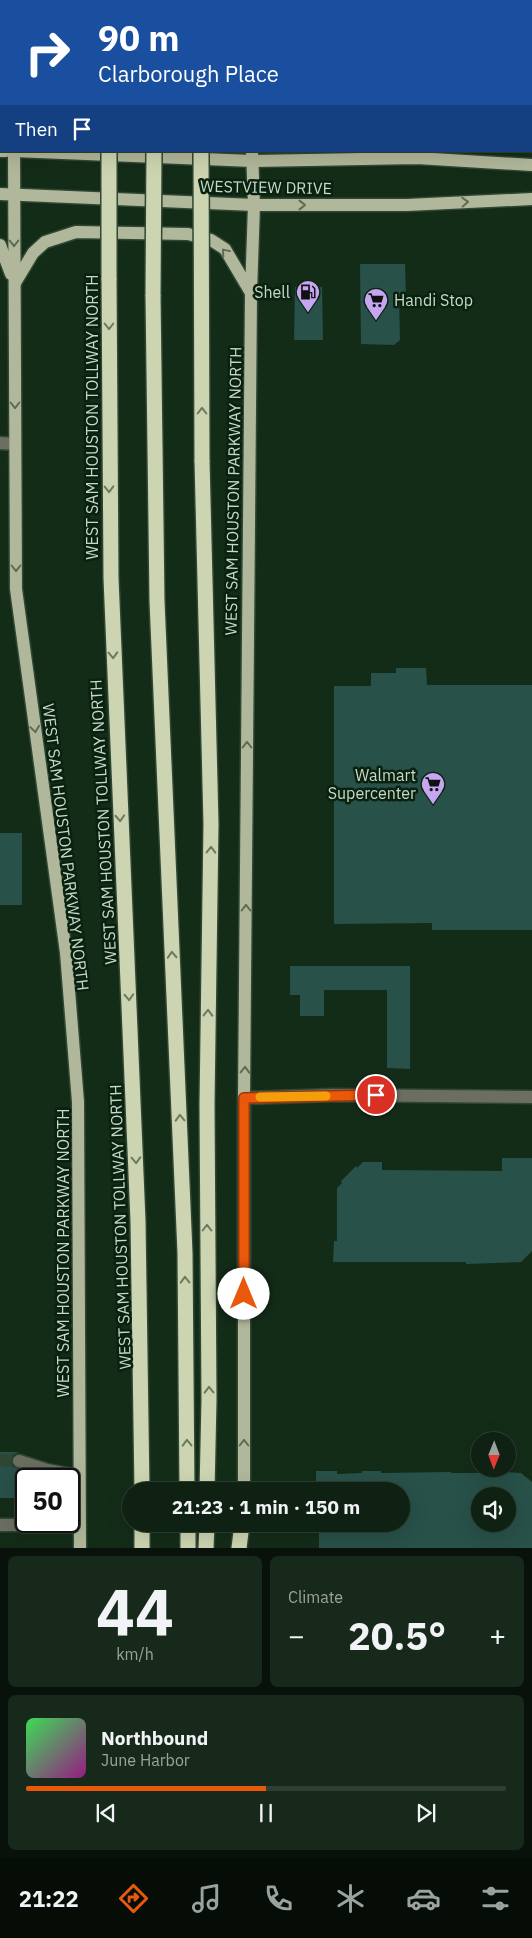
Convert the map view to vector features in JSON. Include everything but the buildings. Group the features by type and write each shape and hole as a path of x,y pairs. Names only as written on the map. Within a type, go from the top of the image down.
{"highway":[{"name":"WEST SAM HOUSTON TOLLWAY NORTH","path":"109,152 111,597 138,1222 142,1482"},
{"path":"154,152 153,295 156,600 185,1253 187,1482"},
{"path":"201,152 202,460 211,824 207,1115 207,1482"},
{"path":"142,1532 142,1548"},
{"path":"188,1532 188,1548"},
{"path":"206,1548 207,1532"},
{"path":"239,1548 242,1532"}],"main road":[{"name":"WEST SAM HOUSTON PARKWAY NORTH","path":"15,152 16,589 66,953 78,1102 79,1468"},
{"name":"WESTVIEW DRIVE","path":"62,152 417,158 532,165"},
{"name":"WEST SAM HOUSTON PARKWAY NORTH","path":"244,1482 244,1098 251,293 254,205 252,156"},
{"name":"WESTVIEW DRIVE","path":"0,194 254,205 407,205 532,200"},
{"path":"14,284 33,253 45,242 76,232 188,234 211,240 225,249 251,293"},
{"path":"0,245 14,284"},
{"path":"243,1532 244,1548"},
{"name":"WEST SAM HOUSTON PARKWAY NORTH","path":"80,1533 80,1548"}],"street":[{"path":"0,443 15,444"},
{"path":"244,1098 334,1095 532,1097"},
{"path":"19,1461 42,1468"},
{"path":"0,1525 15,1525"}],"tunnel":[{"path":"0,1460 19,1461"}],"slow traffic":[{"path":"260,1097 326,1096"}],"place":[{"name":"Shell","path":"308,313"},
{"name":"Handi Stop","path":"376,321"},
{"name":"Walmart Supercenter","path":"433,805"}],"route":[{"path":"244,1294 244,1098 376,1095"}]}
